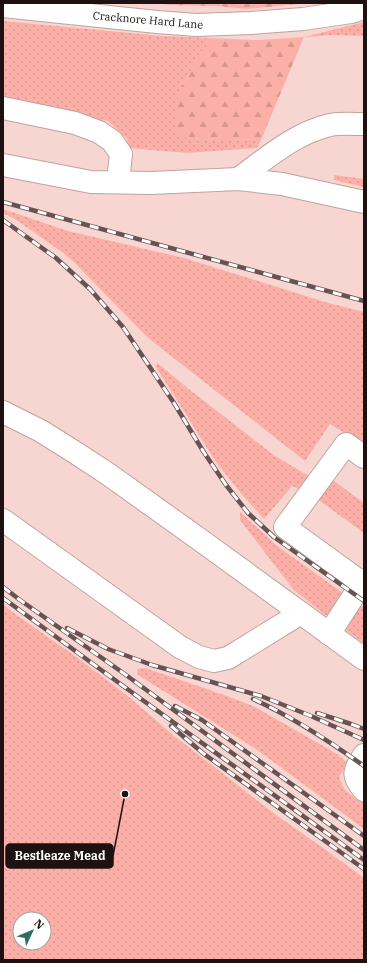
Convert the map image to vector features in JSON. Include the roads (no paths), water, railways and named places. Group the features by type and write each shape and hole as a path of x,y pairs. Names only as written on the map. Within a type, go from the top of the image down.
{"lane":[{"name":"Cracknore Hard Lane","path":"3,6 196,25 303,19 351,12 364,8"},
{"path":"3,108 75,123 99,132 112,140 121,154 118,182"},
{"path":"238,179 277,150 304,134 331,125 364,124"},
{"path":"3,165 90,182 151,183 238,179 282,184 364,202"},
{"path":"3,412 41,431 95,466 199,539 364,659"},
{"path":"329,634 363,582 285,527 346,444 364,457"},
{"path":"3,520 180,647 198,657 214,661 228,658 301,613"},
{"path":"364,755 355,772 356,780 364,790"}],"railway":[{"path":"3,202 364,301"},
{"path":"3,220 56,258 90,289 123,327 174,403 203,451 226,485 248,513 274,537 364,601"},
{"path":"3,587 126,675 364,850"},
{"path":"3,598 364,860"},
{"path":"67,628 108,649 152,665 261,696 311,716 364,740"},
{"path":"253,699 310,730 364,766"},
{"path":"175,706 202,720 364,836"},
{"path":"317,713 364,729"},
{"path":"171,726 204,754 364,869"}],"place":[{"name":"Bestleaze Mead","path":"125,794"}]}
